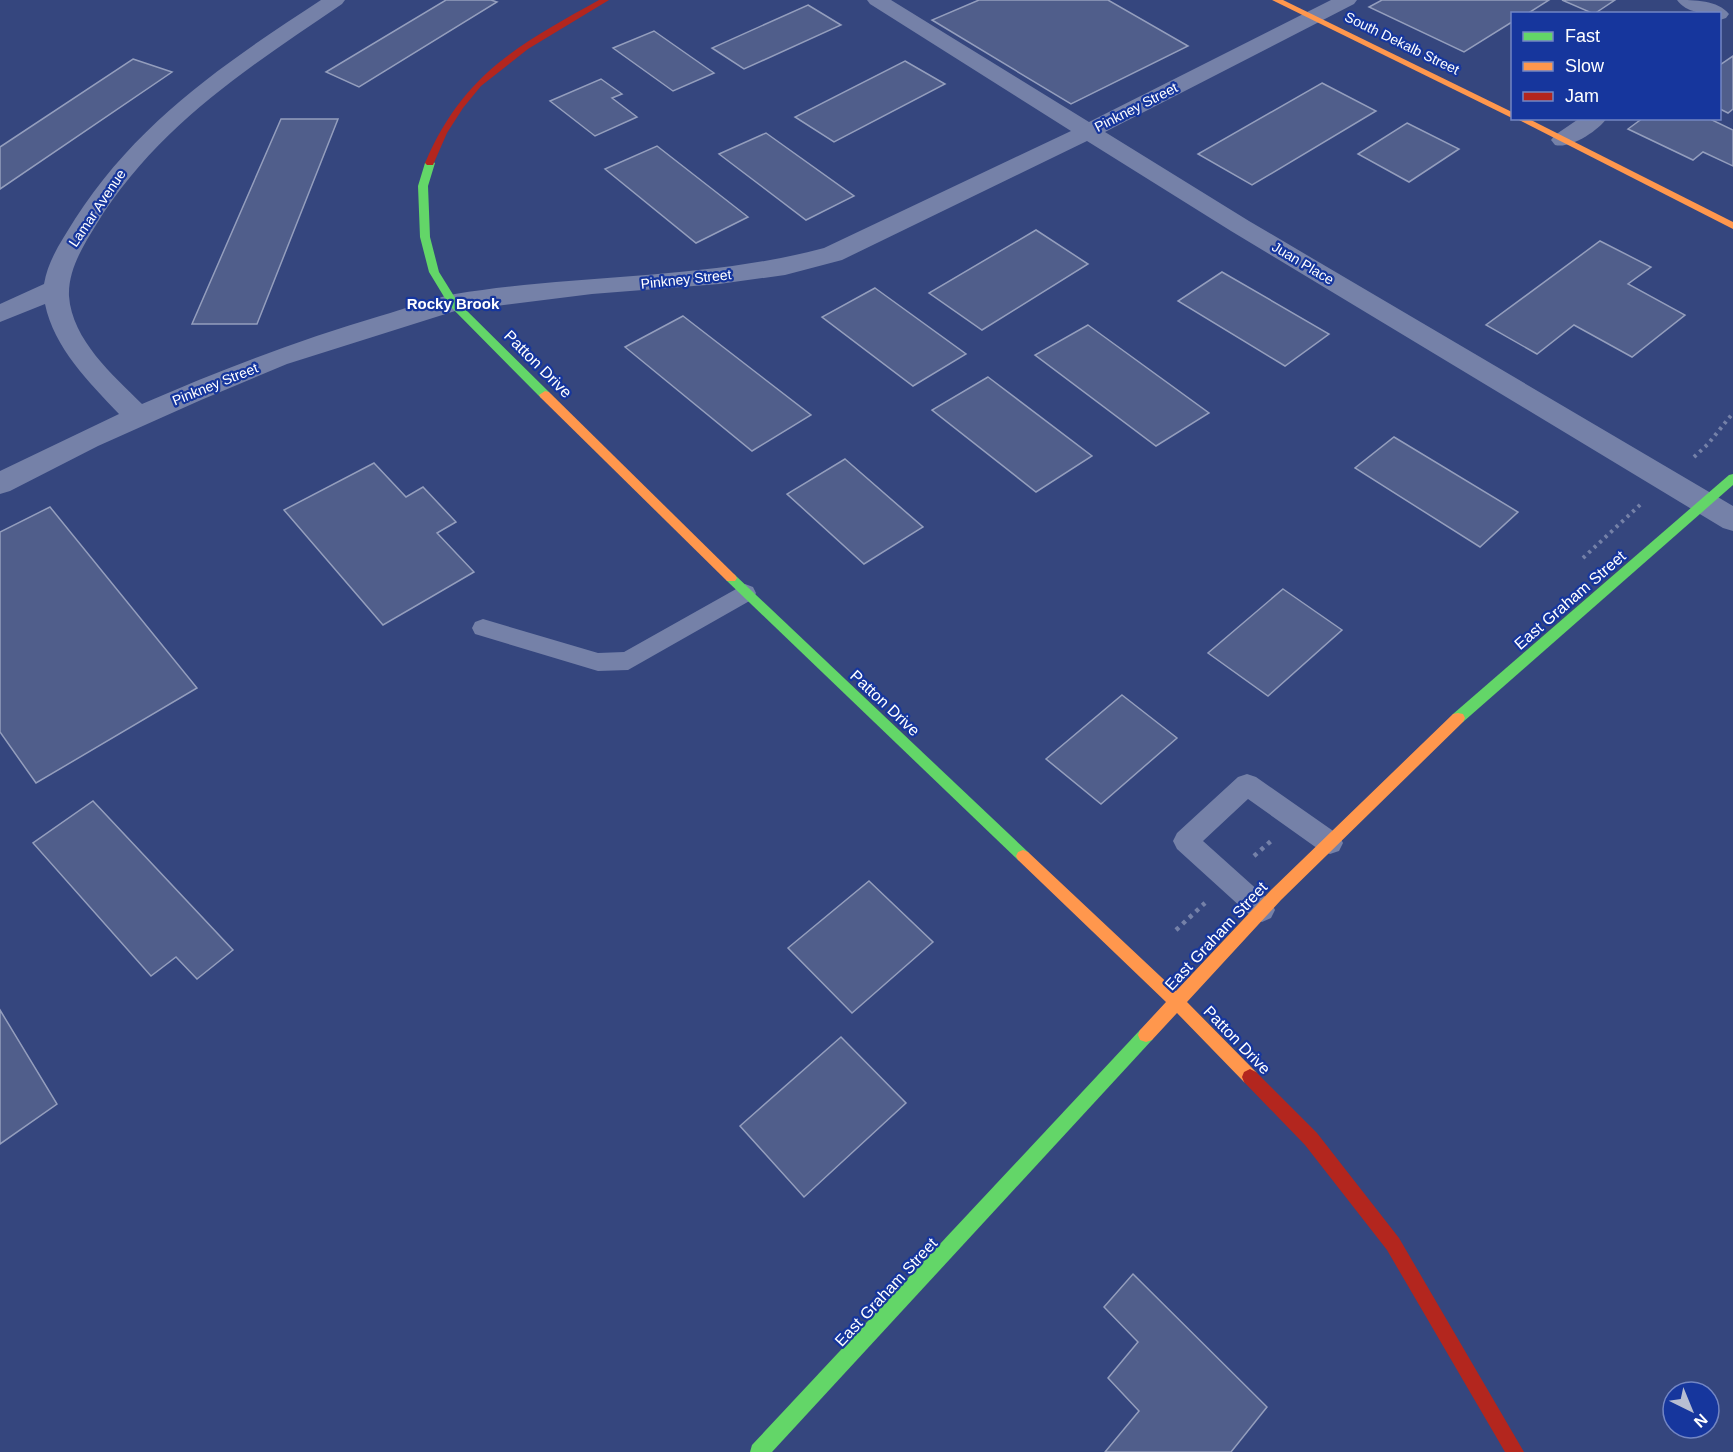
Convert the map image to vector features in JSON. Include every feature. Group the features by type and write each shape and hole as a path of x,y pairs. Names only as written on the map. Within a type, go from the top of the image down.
{"street":[{"name":"Lamar Avenue","path":"138,417 89,364 65,327 57,307 56,289 60,269 97,204 124,167 161,129 204,92 335,0"},
{"name":"Patton Drive","path":"605,0 526,44 502,61 454,113 435,149 423,186 425,237 434,272 453,303 745,593 1177,1002 1311,1139 1393,1244 1515,1452"},
{"name":"Juan Place","path":"877,0 1240,226 1733,520"},
{"name":"South Dekalb Street","path":"1276,0 1511,115"},
{"name":"Pinkney Street","path":"0,484 138,417 278,358 453,303 592,286 719,276 784,267 833,254 1087,132 1347,0"},
{"path":"1688,0 1715,12"},
{"path":"1523,120 1733,226"},
{"path":"1563,140 1593,120"},
{"path":"0,314 56,289"},
{"name":"East Graham Street","path":"759,1452 1262,910 1455,721 1733,478"}],"lane":[{"path":"483,628 598,662 628,661 745,593"},
{"path":"1262,910 1186,841 1248,784 1330,843"}],"building":[{"path":"446,0 497,2 359,87 326,72"},
{"path":"979,0 1108,0 1188,46 1071,104 932,20"},
{"path":"1382,0 1549,0 1530,12 1511,12 1511,23 1464,52 1369,7"},
{"path":"1562,0 1615,0 1597,12 1589,12"},
{"path":"808,5 841,25 744,69 712,48"},
{"path":"654,31 714,73 673,91 613,48"},
{"path":"1733,56 1733,109 1728,113 1721,110 1721,64"},
{"path":"133,59 172,72 0,189 0,147"},
{"path":"905,61 945,84 834,142 795,117"},
{"path":"601,79 622,94 612,98 637,117 595,136 550,101"},
{"path":"1322,83 1376,111 1252,185 1198,154"},
{"path":"281,119 338,119 257,324 192,324"},
{"path":"1640,120 1712,120 1733,130 1733,166 1703,152 1693,160 1628,129"},
{"path":"1407,123 1459,149 1409,182 1358,154"},
{"path":"766,133 854,196 806,220 719,154"},
{"path":"657,146 748,217 696,243 605,169"},
{"path":"1036,230 1088,264 982,330 929,293"},
{"path":"1600,241 1651,267 1628,284 1685,315 1632,357 1574,325 1537,354 1486,325"},
{"path":"1222,272 1329,334 1285,366 1178,301"},
{"path":"875,288 966,354 913,386 822,317"},
{"path":"683,316 811,415 752,451 625,347"},
{"path":"1088,325 1209,413 1156,446 1035,355"},
{"path":"988,377 1092,456 1036,492 932,410"},
{"path":"1394,437 1518,512 1480,547 1355,468"},
{"path":"845,459 923,527 864,564 787,494"},
{"path":"374,463 406,497 423,487 456,522 437,533 474,572 383,625 284,510"},
{"path":"50,507 197,688 36,783 0,732 0,532"},
{"path":"1283,589 1342,630 1268,696 1208,653"},
{"path":"1122,695 1177,738 1101,804 1046,759"},
{"path":"93,801 233,950 197,979 176,957 151,976 33,843"},
{"path":"869,881 933,942 852,1013 788,948"},
{"path":"0,1010 57,1104 0,1144"},
{"path":"841,1037 906,1103 804,1197 740,1126"},
{"path":"1133,1274 1267,1407 1231,1452 1105,1452 1139,1411 1108,1378 1138,1342 1104,1307"}],"traffic: fast":[{"path":"430,163 423,186 425,237 434,272 453,303 545,395"},
{"path":"1458,718 1733,478"},
{"path":"731,578 1023,856"},
{"path":"759,1452 1146,1035"}],"traffic: slow":[{"path":"1276,0 1511,115"},
{"path":"1523,120 1733,226"},
{"path":"545,395 731,578"},
{"path":"1146,1035 1276,895 1458,718"},
{"path":"1023,856 1177,1002 1250,1077"}],"traffic: jam":[{"path":"430,163 443,133 459,107 478,84 524,47 605,0"},
{"path":"1250,1077 1311,1139 1393,1244 1515,1452"}],"district":[{"name":"Rocky Brook","path":"453,303"}]}
